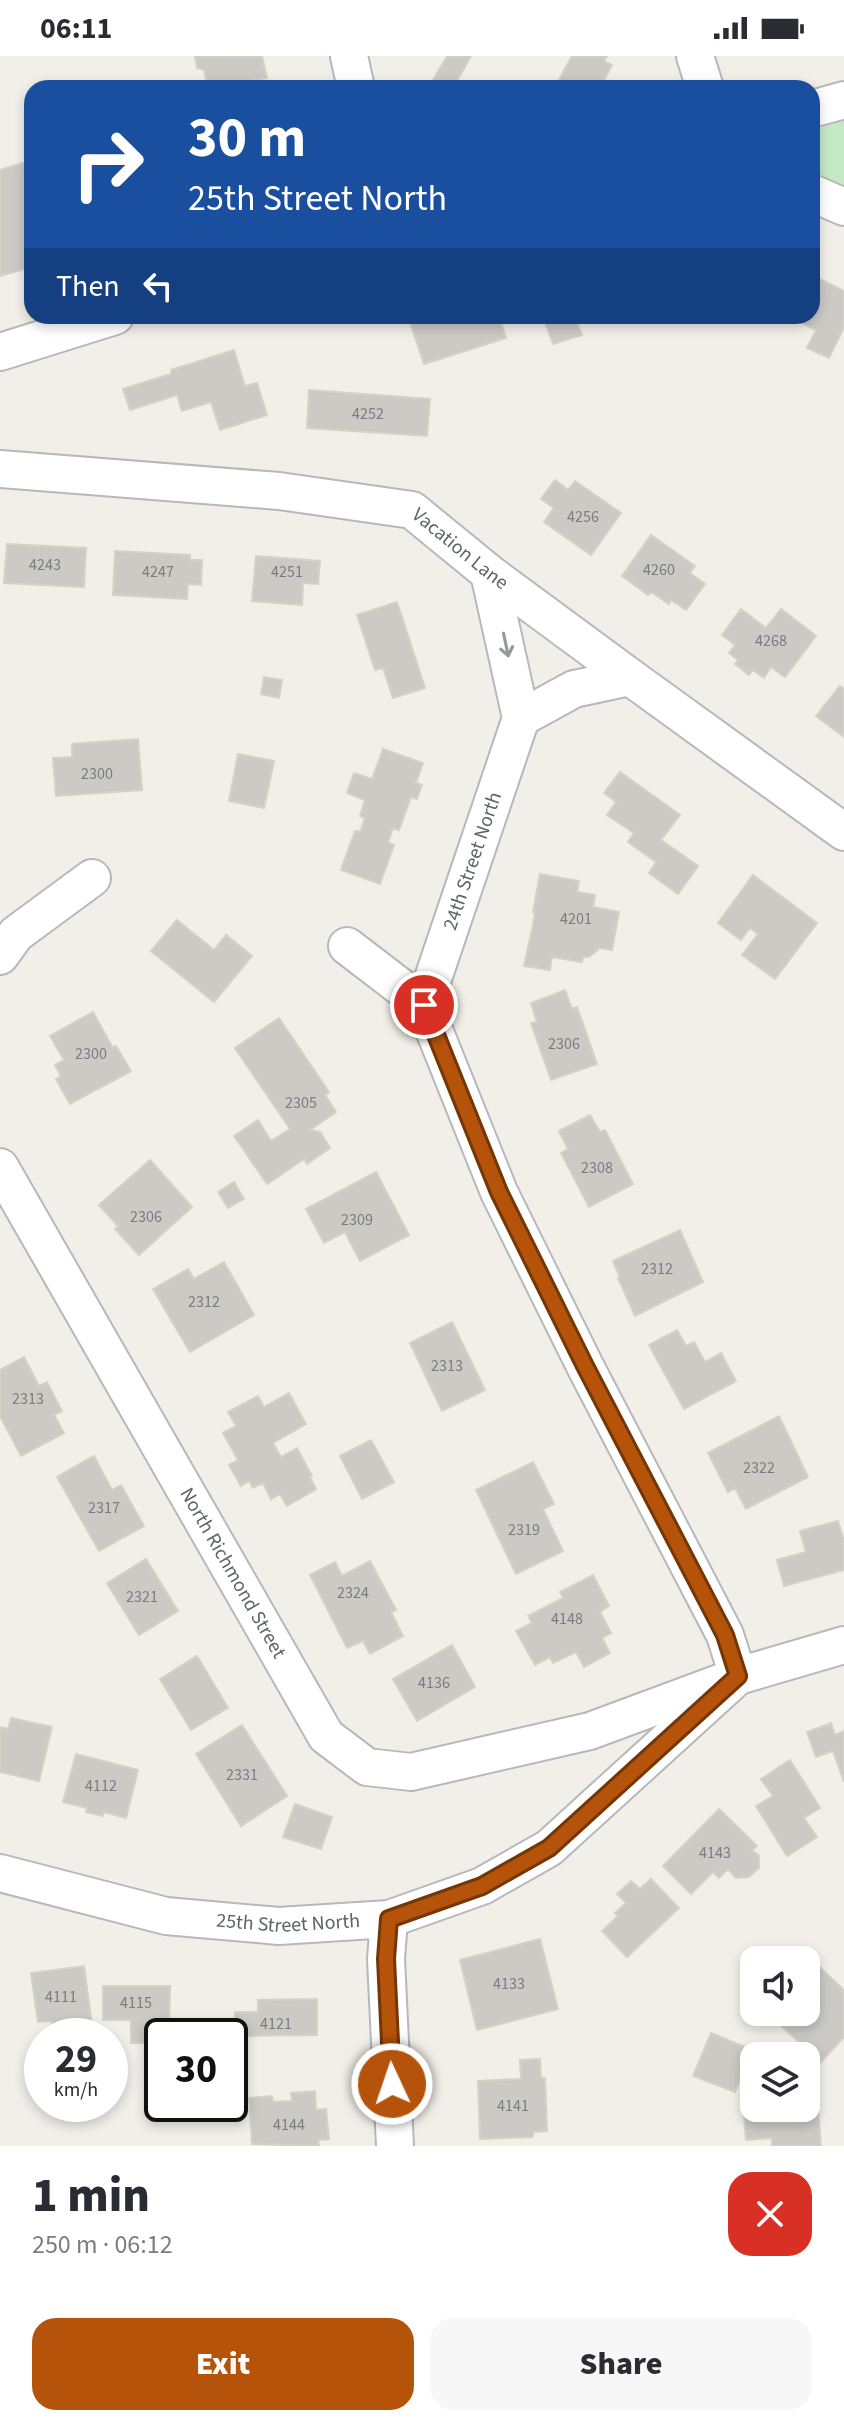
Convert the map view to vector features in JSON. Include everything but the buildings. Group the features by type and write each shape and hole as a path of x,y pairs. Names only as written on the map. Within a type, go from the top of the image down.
{"street":[{"path":"349,56 354,80"},
{"path":"695,56 702,80"},
{"path":"820,107 844,100"},
{"path":"820,196 844,207"},
{"path":"0,352 89,324"},
{"name":"Vacation Lane","path":"0,469 279,491 412,510 489,573 844,832"},
{"path":"489,573 521,718 574,689 630,677"},
{"name":"24th Street North","path":"424,1005 521,718"},
{"path":"0,956 16,934 92,878"},
{"path":"347,946 424,1005 499,1192 725,1635 738,1676"},
{"name":"North Richmond Street","path":"0,1167 326,1736 367,1767 411,1772 590,1731"},
{"name":"25th Street North","path":"590,1731 738,1676 844,1645"},
{"name":"25th Street North","path":"0,1873 166,1916 279,1926 389,1919 482,1886 549,1848 738,1676"},
{"path":"389,1919 386,1959 395,2146"}],"green space":[{"path":"844,120 844,190 820,179 820,128"}],"route":[{"path":"392,2084 386,1959 389,1919 482,1886 549,1848 738,1676 725,1635 585,1366 499,1192 424,1005"}]}
